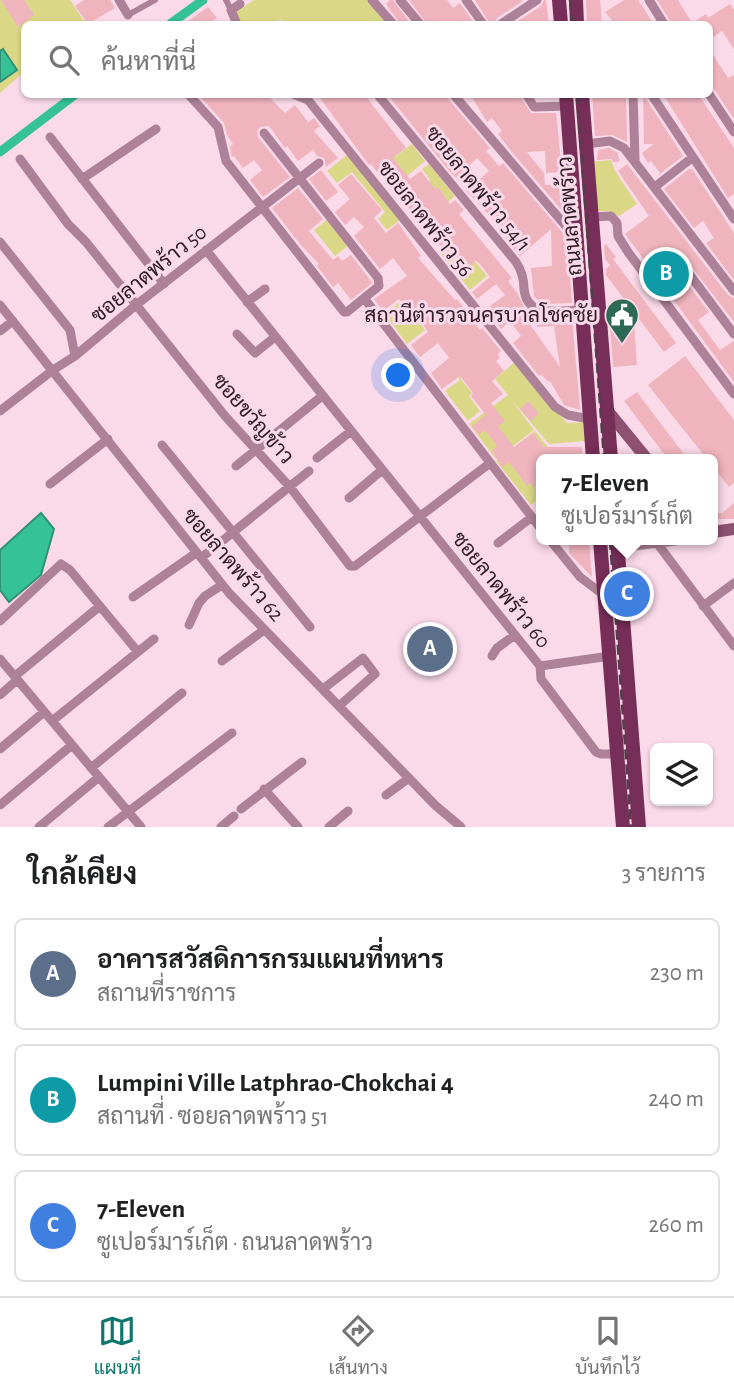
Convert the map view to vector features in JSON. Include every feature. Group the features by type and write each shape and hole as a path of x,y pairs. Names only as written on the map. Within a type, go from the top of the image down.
{"main road":[{"path":"559,0 561,21"},
{"path":"576,0 577,21"},
{"name":"ถนนลาดพร้าว","path":"582,98 611,454"},
{"name":"ถนนลาดพร้าว","path":"567,100 593,454"},
{"path":"607,410 642,454"},
{"path":"600,545 623,827"},
{"path":"617,545 639,827"}],"street":[{"path":"119,0 128,15 155,0"},
{"path":"226,0 236,7 237,21"},
{"path":"372,0 390,21"},
{"path":"400,0 418,21"},
{"path":"466,0 481,21"},
{"path":"649,0 662,21"},
{"path":"505,21 530,1"},
{"path":"192,98 218,127 226,161 344,312 379,286 378,278 264,133"},
{"name":"ซอยลาดพร้าว 56","path":"302,98 307,100 555,407 568,415 590,419"},
{"name":"ซอยลาดพร้าว 54/1","path":"380,98 516,262 523,274 525,300 528,305 537,310 581,310"},
{"path":"456,98 576,238"},
{"path":"528,98 534,107 567,100"},
{"path":"633,98 635,159"},
{"path":"653,98 734,219"},
{"path":"712,98 734,132"},
{"path":"82,179 156,129"},
{"path":"50,137 164,284"},
{"path":"586,144 610,141 617,143 635,159 734,291"},
{"path":"656,186 692,157"},
{"name":"ซอยขวัญข้าว","path":"20,159 68,225 86,242 225,416 290,487 350,566 353,567 490,463"},
{"name":"ซอยลาดพร้าว 50","path":"0,411 75,356 136,305 319,163"},
{"path":"592,217 611,216 617,222 618,236 628,252 734,394"},
{"path":"0,243 69,330 75,356"},
{"name":"ซอยลาดพร้าว 60","path":"206,250 540,666 541,679 596,752 617,754"},
{"path":"690,275 734,334"},
{"path":"247,302 265,289"},
{"path":"364,298 536,521"},
{"name":"ซอยลาดพร้าว 62","path":"0,305 222,584 409,778 461,827"},
{"path":"0,331 13,321"},
{"path":"237,334 255,353 275,337"},
{"path":"236,466 322,397"},
{"path":"317,458 351,431"},
{"path":"50,484 108,439"},
{"path":"162,445 310,627"},
{"path":"349,498 382,470"},
{"path":"133,597 232,533 309,471"},
{"path":"498,543 533,517"},
{"path":"554,545 580,577 605,596"},
{"path":"658,545 734,646"},
{"path":"0,621 61,564 70,570 138,652"},
{"path":"702,606 734,583"},
{"path":"189,625 199,603 222,584"},
{"path":"0,695 100,606"},
{"path":"222,661 264,630"},
{"path":"492,656 515,635"},
{"path":"52,721 154,639"},
{"path":"540,666 610,656"},
{"path":"323,689 363,658 375,674 339,706"},
{"path":"0,659 14,681 52,721 141,827"},
{"path":"91,768 182,693"},
{"path":"0,749 44,712"},
{"path":"108,827 232,733"},
{"path":"0,805 72,745"},
{"path":"221,827 264,789 302,762"},
{"path":"39,827 99,777"},
{"path":"386,795 409,778"},
{"path":"264,789 298,827"},
{"path":"329,827 348,811"}],"shaded area":[{"path":"0,0 70,0 84,21 21,21 21,75 0,93"},
{"path":"254,0 372,0 390,21 238,21 235,13"},
{"path":"3,49 17,70 0,82 0,51"},
{"path":"412,144 425,161 407,176 392,167 389,150 395,157"},
{"path":"347,155 400,220 387,230 378,219 385,212 352,172 337,183 327,171"},
{"path":"611,160 615,171 637,204 619,216 609,211 592,211 588,162"},
{"path":"429,164 455,196 437,211 427,183 430,180 422,169"},
{"path":"328,219 349,245 335,256 314,230"},
{"path":"458,241 487,276 470,290 441,254"},
{"path":"399,303 407,314 411,311 425,330 407,344 384,313"},
{"path":"516,361 567,423 585,422 586,441 549,444 510,398 534,430 496,459 469,424 508,395 495,379"},
{"path":"452,369 464,374 460,378 472,393 469,396 480,411 468,421 445,391 460,380"},
{"path":"535,431 553,454 536,454 536,501 531,505 496,461"},
{"path":"41,513 54,529 41,575 9,602 0,590 0,550"}],"building":[{"path":"1,0 24,0 34,15 21,21 18,27"},
{"path":"84,0 110,0 115,8 93,21 86,21 75,6"},
{"path":"393,0 409,21 398,21 386,4"},
{"path":"409,0 447,0 453,8 460,3 473,21 425,21"},
{"path":"475,0 523,1 496,21 488,21"},
{"path":"546,0 549,21 518,21"},
{"path":"586,0 600,0 602,21 587,21"},
{"path":"624,0 638,0 652,21 612,21 605,12"},
{"path":"657,0 678,0 691,21 670,21"},
{"path":"730,4 734,10 734,49 722,31 713,37 713,21 695,21 706,14 708,18"},
{"path":"208,7 217,18 212,21 188,21"},
{"path":"713,55 728,78 734,75 734,119 713,88"},
{"path":"202,98 270,98 285,113 295,105 308,122 314,118 320,126 314,131 338,158 326,167 324,158 317,156 313,150 298,161 269,126 260,127 257,131 258,137 290,177 263,197 250,180 262,170 254,160 243,168 234,156 232,157 230,147 233,144 224,123"},
{"path":"320,98 367,98 406,148 393,158 410,179 421,171 435,189 438,187 450,204 455,200 464,210 459,214 512,278 508,281 524,307 520,310 560,367 554,326 537,327 536,316 572,317 580,410 564,405 550,381 541,374 539,376 513,343 521,336 510,321 501,329 492,318 496,315 490,306 505,295 496,284 477,299 472,292 490,277 479,263 476,261 464,270 447,247 444,249 432,238 387,174 382,178 371,164 369,165"},
{"path":"390,98 447,98 490,148 486,151 499,166 503,163 567,238 572,303 546,304 534,297 531,268 552,266 551,229 520,256 505,238 508,235 466,191 468,189 451,173","holes":["477,158 489,171 479,180 468,167"]},
{"path":"472,98 522,98 531,113 556,113 562,172 546,173 545,151 527,152 544,173 545,185 562,185 565,214 498,134 502,131 492,118 487,122"},
{"path":"592,98 626,98 627,142 612,135 595,136"},
{"path":"643,98 646,98 683,156 656,177 660,173 651,161 648,163 642,153 654,144 644,144"},
{"path":"666,98 701,98 734,148 734,194 728,198"},
{"path":"609,148 618,153 619,162 613,162 612,159 597,160 598,150"},
{"path":"627,164 728,295 734,298 734,322 681,253 674,259 684,273 684,279 709,312 698,320 720,350 734,341 734,382 625,234 649,216 618,171"},
{"path":"692,169 734,233 734,280 706,243 714,238 703,221 694,228 664,189"},
{"path":"321,170 338,192 326,201 309,179"},
{"path":"351,174 382,210 374,218 386,233 398,223 421,256 418,258 501,351 498,354 500,358 496,361 504,371 492,381 503,394 491,403 505,421 498,426 514,447 533,433 544,447 582,447 583,454 536,454 536,485 533,487 531,483 527,486 509,462 502,467 492,451 497,446 485,430 479,435 472,426 486,415 471,396 473,393 460,376 442,389 431,373 449,358 438,343 420,357 411,345 428,332 410,307 407,309 399,299 383,311 374,299 407,276 393,258 380,269 354,236 364,227 354,217 345,225 335,212 350,199 338,185"},
{"path":"298,188 323,219 309,231 333,260 338,256 342,261 351,255 372,283 351,300 338,283 333,287 317,266 319,264 272,208"},
{"path":"606,244 616,257 613,259 676,343 664,352 606,275 606,269 610,265 605,259"},
{"name":"สถานีตำรวจนครบาลโชคชัย","path":"634,324 637,365 613,367 610,326"},
{"path":"685,356 734,420 734,483 729,487 718,473 718,454 703,454 648,385"},
{"path":"637,392 684,454 664,454 624,401"},
{"path":"528,401 539,413 531,421 520,409"},
{"path":"734,503 734,519 718,519 718,513"},
{"path":"569,545 589,545 592,577 569,553"}],"waterway":[{"path":"174,21 203,0"},
{"path":"0,152 71,98"}],"railway":[{"path":"570,0 572,21"},
{"path":"577,98 604,454"},
{"path":"610,545 631,827"}],"place":[{"name":"Lumpini Ville Latphrao-Chokchai 4","path":"666,274"},
{"name":"สถานีตำรวจนครบาลโชคชัย","path":"622,345"},
{"name":"7-Eleven","path":"627,594"},
{"name":"อาคารสวัสดิการกรมแผนที่ทหาร","path":"430,649"}]}
